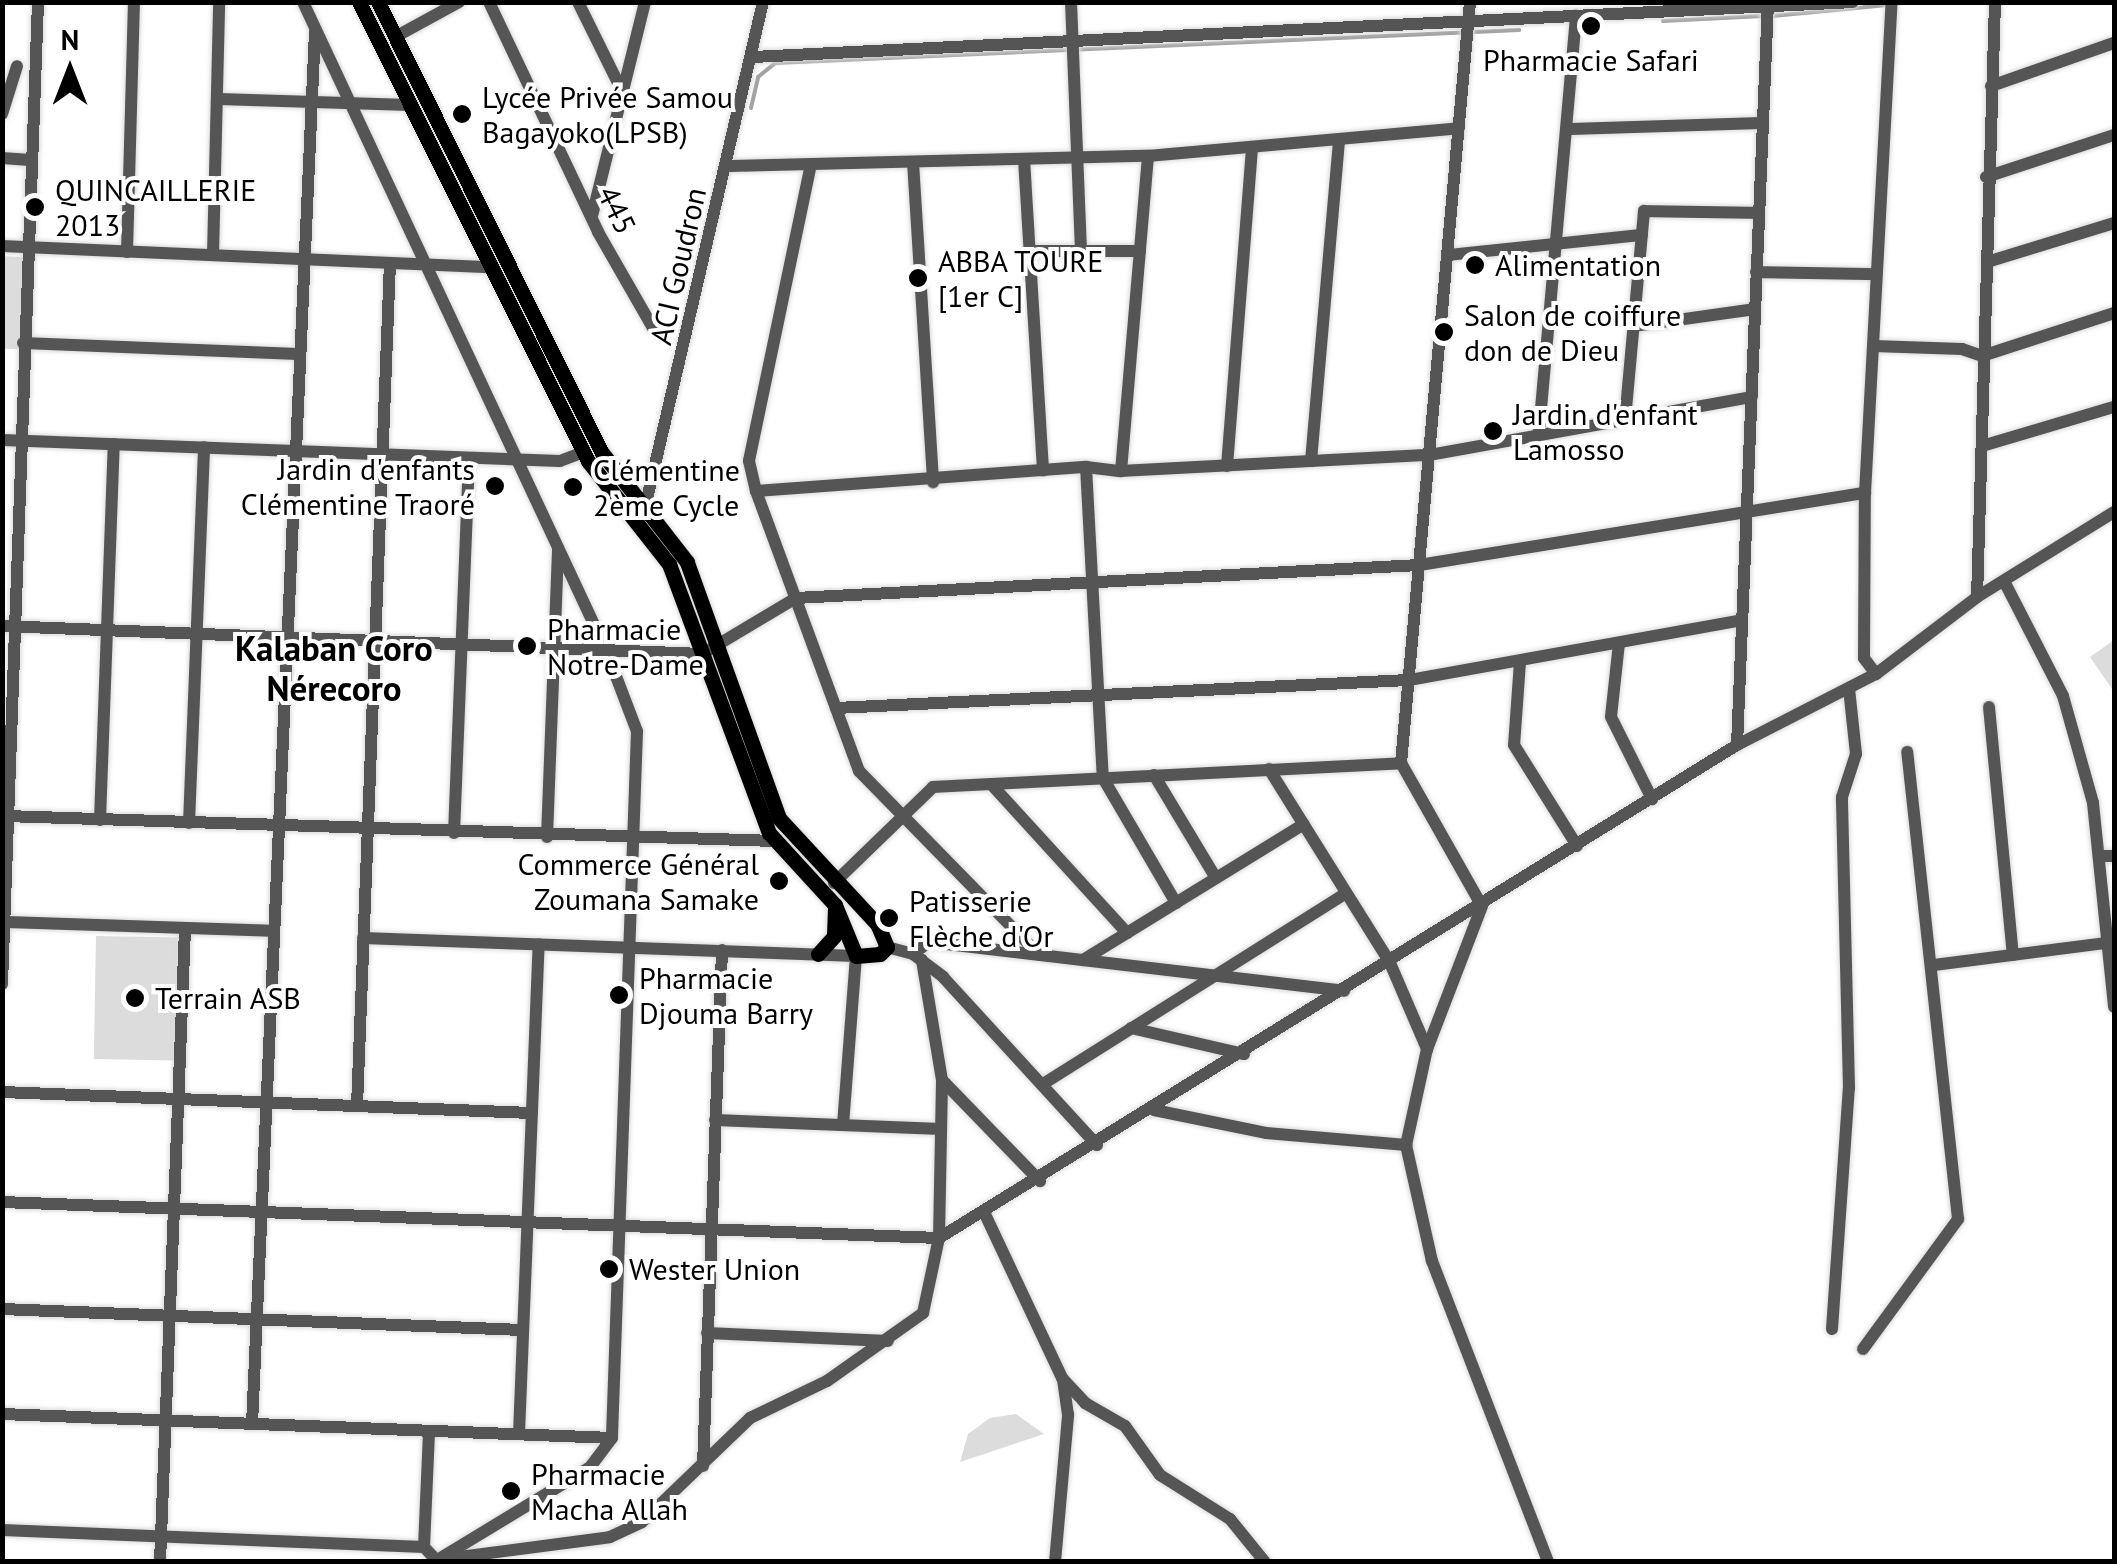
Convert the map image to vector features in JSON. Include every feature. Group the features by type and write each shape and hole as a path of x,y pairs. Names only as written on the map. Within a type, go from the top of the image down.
{"main road":[{"path":"359,2 583,452 669,564 754,802 776,841 835,905 856,956 887,947 876,924 834,883 780,818 680,548 621,482 590,432 378,2"},
{"path":"818,954 834,936 835,905"}],"street":[{"path":"2,984 10,626 24,440 25,248 38,2"},
{"path":"127,252 134,2"},
{"path":"213,255 219,2"},
{"path":"303,2 606,650 636,731 636,840 612,1438 589,1468 435,1561"},
{"path":"395,37 459,2"},
{"name":"445","path":"489,2 592,216 653,328"},
{"path":"578,2 623,94"},
{"path":"592,216 644,2"},
{"name":"ACI Goudron","path":"639,523 648,508 753,57 762,2"},
{"path":"1071,2 1081,158 1081,251"},
{"path":"1470,2 1401,762 1482,906"},
{"path":"753,57 1468,26 1662,8 1853,2"},
{"path":"1876,674 1864,658 1865,493 1892,2"},
{"path":"1977,597 1986,177 1995,2"},
{"path":"1737,744 1768,5"},
{"path":"1539,431 1569,129 1576,16"},
{"path":"252,1424 315,28"},
{"path":"1991,86 2114,43"},
{"path":"2,114 10,66 34,66"},
{"path":"217,99 410,104"},
{"path":"1569,129 1763,122"},
{"path":"727,166 1148,156 1458,128"},
{"path":"1986,177 2114,135"},
{"path":"1311,461 1339,139"},
{"path":"1227,466 1252,147"},
{"path":"1121,471 1148,156"},
{"path":"2,158 30,160"},
{"path":"1024,159 1043,470"},
{"path":"913,162 932,482"},
{"path":"811,164 749,461 756,491 859,770 1038,955"},
{"path":"1625,420 1644,211 1759,213"},
{"path":"1987,262 2114,222"},
{"path":"1448,255 1642,236"},
{"path":"2,246 490,267"},
{"path":"1029,251 1140,251"},
{"path":"357,1106 390,263"},
{"path":"1756,272 1875,274"},
{"path":"1634,326 1755,309"},
{"path":"1873,346 1962,349 1982,356 2114,314"},
{"path":"23,342 298,354"},
{"path":"756,491 932,482 1086,467 1121,471 1429,455 1539,431 1752,397"},
{"path":"1982,446 2114,407"},
{"path":"2,440 560,461 583,452"},
{"path":"100,820 114,444"},
{"path":"189,823 204,447"},
{"path":"454,833 469,458"},
{"path":"1086,467 1103,778 1176,903"},
{"path":"10,626 702,654 796,598 1419,565 1865,493"},
{"path":"2,1202 938,1238 1097,1146 1737,744 1876,674 1977,597 2114,512"},
{"path":"547,837 558,546"},
{"path":"2004,581 2062,696 2093,803 2114,1007"},
{"path":"836,708 1408,680 1742,620"},
{"path":"1620,643 1611,717 1652,799"},
{"path":"1520,662 1514,745 1577,846"},
{"path":"1832,1329 1848,1088 1842,797 1856,754 1849,688"},
{"path":"1989,707 2013,955"},
{"path":"1863,1348 1958,1219 1934,965 1907,752"},
{"path":"834,883 933,788 1401,762"},
{"path":"1270,770 1390,963 1427,1049"},
{"path":"1154,775 1216,878"},
{"path":"990,784 1127,933"},
{"path":"6,816 636,840 776,841"},
{"path":"1083,960 1304,824"},
{"path":"2099,856 2114,856"},
{"path":"1043,1084 1346,892"},
{"path":"1482,906 1427,1049 1406,1145 1432,1261 1548,1562"},
{"path":"5,922 273,931"},
{"path":"160,1562 185,928"},
{"path":"364,938 856,956 844,1125"},
{"path":"917,957 930,942 1345,991"},
{"path":"1934,965 2105,943"},
{"path":"519,1434 538,944"},
{"path":"887,947 917,957 1043,1084 1097,1146"},
{"path":"703,1466 722,950"},
{"path":"435,1561 610,1536 642,1522 750,1418 828,1381 923,1312 938,1238 942,1080 917,957"},
{"path":"1131,1028 1244,1054"},
{"path":"942,1080 1040,1181"},
{"path":"2,1092 532,1113"},
{"path":"1154,1110 1266,1133 1406,1145"},
{"path":"715,1120 941,1129"},
{"path":"984,1212 1062,1378 1068,1415 1056,1562"},
{"path":"2,1309 524,1330"},
{"path":"706,1334 888,1341"},
{"path":"1062,1378 1085,1403 1125,1426 1160,1475 1230,1519 1266,1562"},
{"path":"2,1414 612,1438"},
{"path":"429,1431 424,1547 435,1561"},
{"path":"2,1530 424,1547"}],"shaded area":[{"path":"2,256 23,257 20,349 3,349"},
{"path":"2114,640 2114,692 2090,657"},
{"name":"Terrain ASB","path":"96,936 178,937 176,1060 94,1059"},
{"path":"1016,1414 1044,1434 960,1462 968,1434 990,1418"}],"waterway":[{"path":"1773,16 1887,5"},
{"path":"1663,21 1763,16"},
{"path":"751,108 758,77 775,63 1519,30"}],"place":[{"name":"Pharmacie Safari","path":"1591,26"},
{"name":"Lycée Privée Samou Bagayoko(LPSB)","path":"462,114"},
{"name":"QUINCAILLERIE 2013","path":"35,207"},
{"name":"Alimentation","path":"1475,265"},
{"name":"ABBA TOURE [1er C]","path":"918,278"},
{"name":"Salon de coiffure don de Dieu","path":"1444,332"},
{"name":"Jardin d'enfant Lamosso","path":"1493,431"},
{"name":"Jardin d'enfants Clémentine Traoré","path":"495,486"},
{"name":"Clémentine 2ème Cycle","path":"573,487"},
{"name":"Pharmacie Notre-Dame","path":"527,646"},
{"name":"Commerce Général Zoumana Samake","path":"779,881"},
{"name":"Patisserie Flèche d'Or","path":"889,918"},
{"name":"Pharmacie Djouma Barry","path":"619,995"},
{"name":"Terrain ASB","path":"135,998"},
{"name":"Wester Union","path":"609,1269"},
{"name":"Pharmacie Macha Allah","path":"511,1491"}],"district":[{"name":"Kalaban Coro Nérecoro","path":"334,668"}]}
